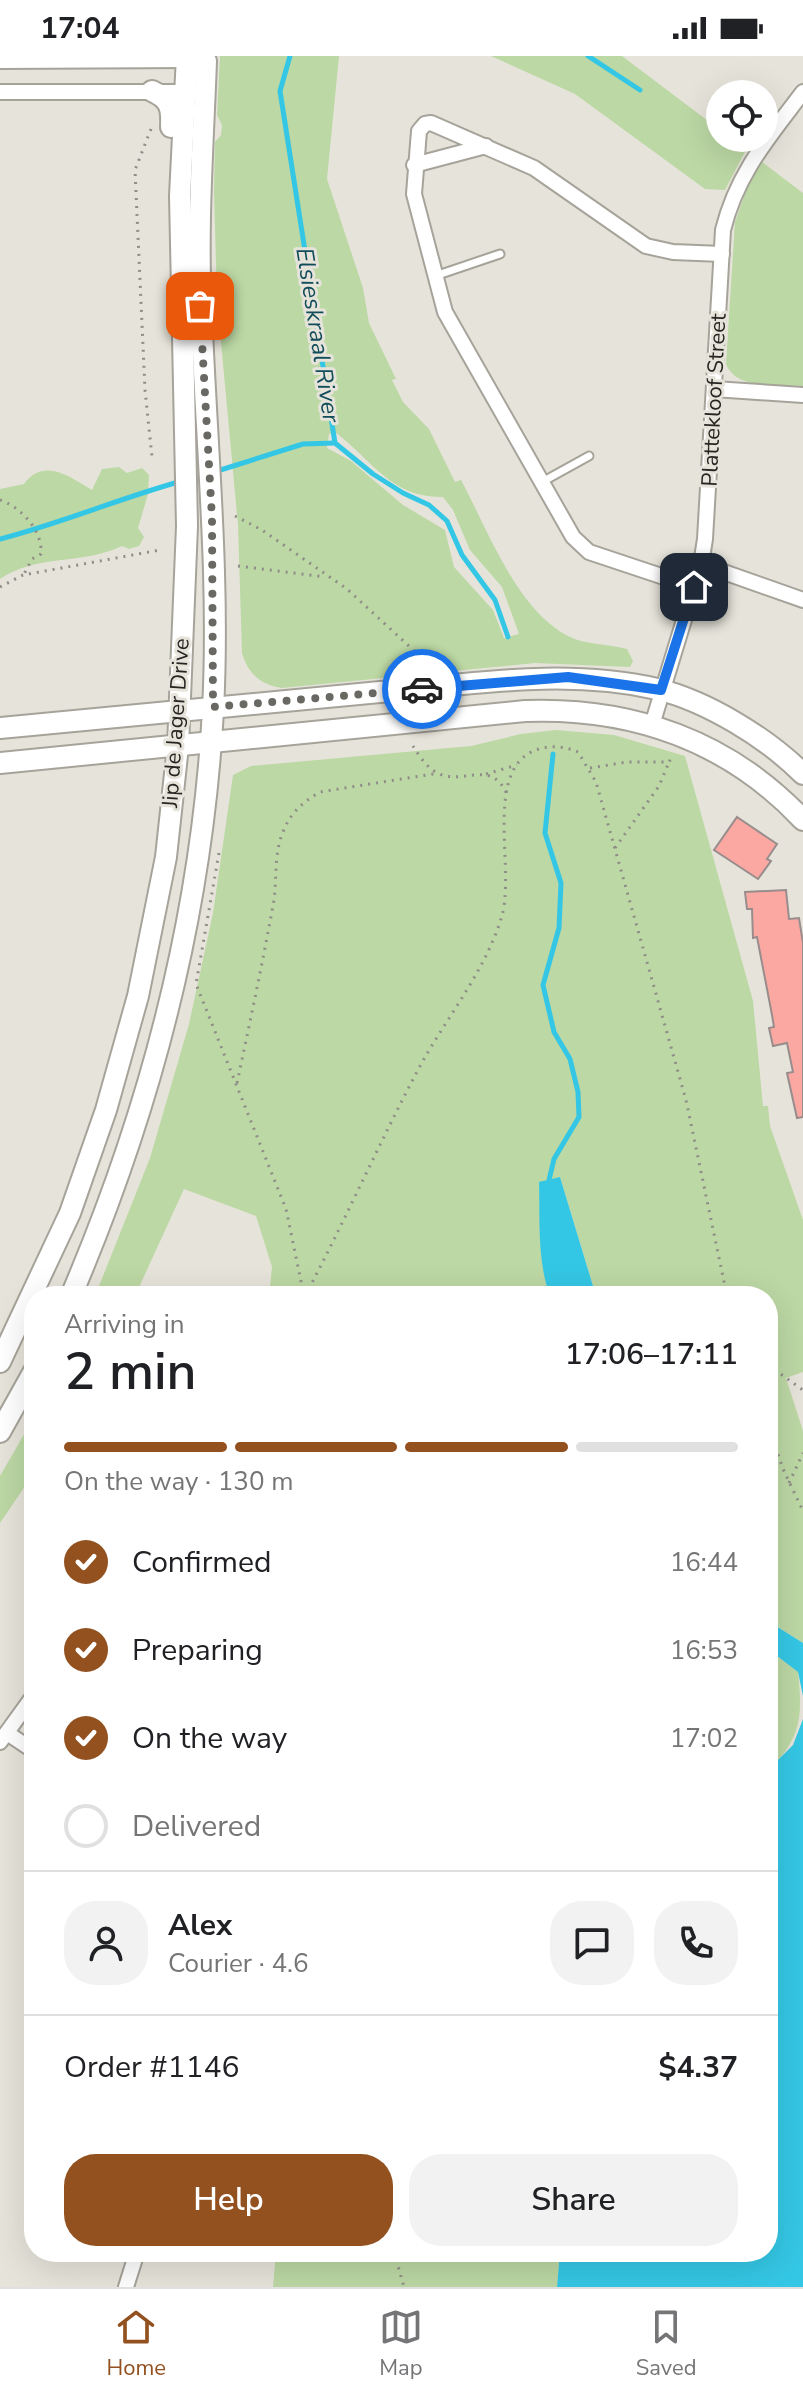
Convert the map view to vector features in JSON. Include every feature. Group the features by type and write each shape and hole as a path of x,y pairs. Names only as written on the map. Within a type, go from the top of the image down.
{"main road":[{"name":"Jip de Jager Drive","path":"36,1286 70,1213 121,1062 160,891 178,746 187,526 180,196 183,92 195,58"},
{"name":"Jip de Jager Drive","path":"75,1286 126,1158 160,1050 185,938 211,744 212,518 200,290 205,93 195,58"},
{"path":"152,91 165,96 171,109 169,219 173,312 185,361"},
{"path":"0,728 568,677 661,690 735,723 786,757 803,774"},
{"path":"0,763 525,711 589,712 652,725 699,741 736,762 775,791 803,820"},
{"name":"Jip de Jager Drive","path":"0,1362 24,1311"},
{"path":"0,1432 24,1389"}],"street":[{"path":"0,61 195,58"},
{"path":"0,92 205,93"},
{"name":"Plattekloof Street","path":"652,725 701,564 727,212 741,176 803,92"},
{"path":"694,587 584,549 573,537 449,321 415,203 417,136 428,123 534,168 646,246 673,252 722,254"},
{"path":"414,165 486,146"},
{"path":"714,389 803,395"},
{"path":"701,564 803,600"},
{"path":"24,1709 3,1738 24,1747"},
{"path":"126,2287 134,2262"}],"lane":[{"path":"435,276 500,254"},
{"path":"542,482 589,456"}],"path":[{"path":"152,126 150,140 135,170 145,390 152,457"},
{"path":"0,500 28,519 37,537 41,554 32,559 23,575"},
{"path":"235,516 262,530 347,589 423,659 449,668"},
{"path":"0,587 23,575 160,550"},
{"path":"238,566 329,577"},
{"path":"413,746 427,765 453,777 486,774 517,765"},
{"path":"310,1286 418,1070 448,1016 488,955 503,915 507,794 517,765 528,753 558,746 578,752 590,768 615,848 686,1100 725,1286"},
{"path":"615,848 659,786 676,748"},
{"path":"590,768 627,762 669,762"},
{"path":"237,1085 259,984 277,857 282,834 291,817 303,802 320,792 439,773"},
{"path":"486,774 500,781 507,794"},
{"path":"219,852 196,984 286,1209 303,1286"},
{"path":"778,1372 803,1390"},
{"path":"778,1452 803,1511"},
{"path":"789,1483 803,1453"},
{"path":"397,2262 404,2287"}],"green space":[{"path":"220,56 339,56 327,179 363,288 369,323 396,379 392,380 403,402 429,429 455,482 461,480 505,567 533,607 568,636 627,649 633,661 630,667 535,663 282,688 262,681 252,673 242,653 238,525 217,299 215,142 221,135 222,125 217,115","holes":["335,432 396,484 425,496 443,497 453,510 470,550 502,587 519,634 504,638 493,610 454,567 445,530 403,505 351,461 327,448 329,434"]},
{"path":"491,56 622,56 706,119 706,152 745,152 725,190 705,189 575,94"},
{"path":"762,162 803,193 803,386 749,382 731,373 726,364 735,222 748,185"},
{"path":"119,467 127,473 142,468 149,475 148,494 138,528 144,537 139,546 129,549 122,546 92,556 29,566 0,579 0,489 24,484 32,476 49,471 66,475 92,490 102,469"},
{"path":"556,730 614,735 685,756 753,1001 763,1106 768,1106 770,1126 803,1220 803,1372 786,1378 803,1431 803,1643 778,1627 778,1286 593,1286 560,1177 539,1183 542,1260 548,1286 270,1286 272,1267 256,1216 184,1189 140,1286 99,1286 150,1158 189,1024 213,913 233,775 251,766 471,746 521,734"},
{"path":"24,1434 24,1488 0,1523 0,1476"},
{"path":"778,1657 798,1672 800,1702 794,1737 778,1761"},
{"path":"275,2262 559,2262 557,2287 273,2287"}],"water":[{"path":"560,1177 593,1286 547,1286 540,1240 539,1182"},
{"path":"778,1627 803,1643 803,1696 798,1672 778,1657"},
{"path":"803,1719 803,2287 557,2287 559,2262 778,2262 778,1760 793,1745"}],"building":[{"path":"737,817 777,844 767,859 771,861 758,879 714,850"},
{"path":"786,890 789,919 799,918 803,943 803,1117 797,1118 787,1073 793,1072 787,1043 773,1046 769,1028 774,1027 772,1015 757,937 753,938 752,909 747,909 745,892"}],"waterway":[{"name":"Elsieskraal River","path":"290,56 280,91 335,443 373,474 429,505 447,521 462,555 495,600 508,637"},
{"path":"588,56 640,90"},
{"path":"214,472 303,444 335,443"},
{"path":"0,539 182,481"},
{"name":"Elsieskraal River","path":"549,1180 554,1159 579,1117 578,1092 570,1059 554,1032 543,985 559,928 561,883 545,833 553,754"}],"way so far":[{"path":"200,306 212,518 215,617 213,707 422,689"}],"route":[{"path":"422,689 568,677 661,690 694,587"}]}
